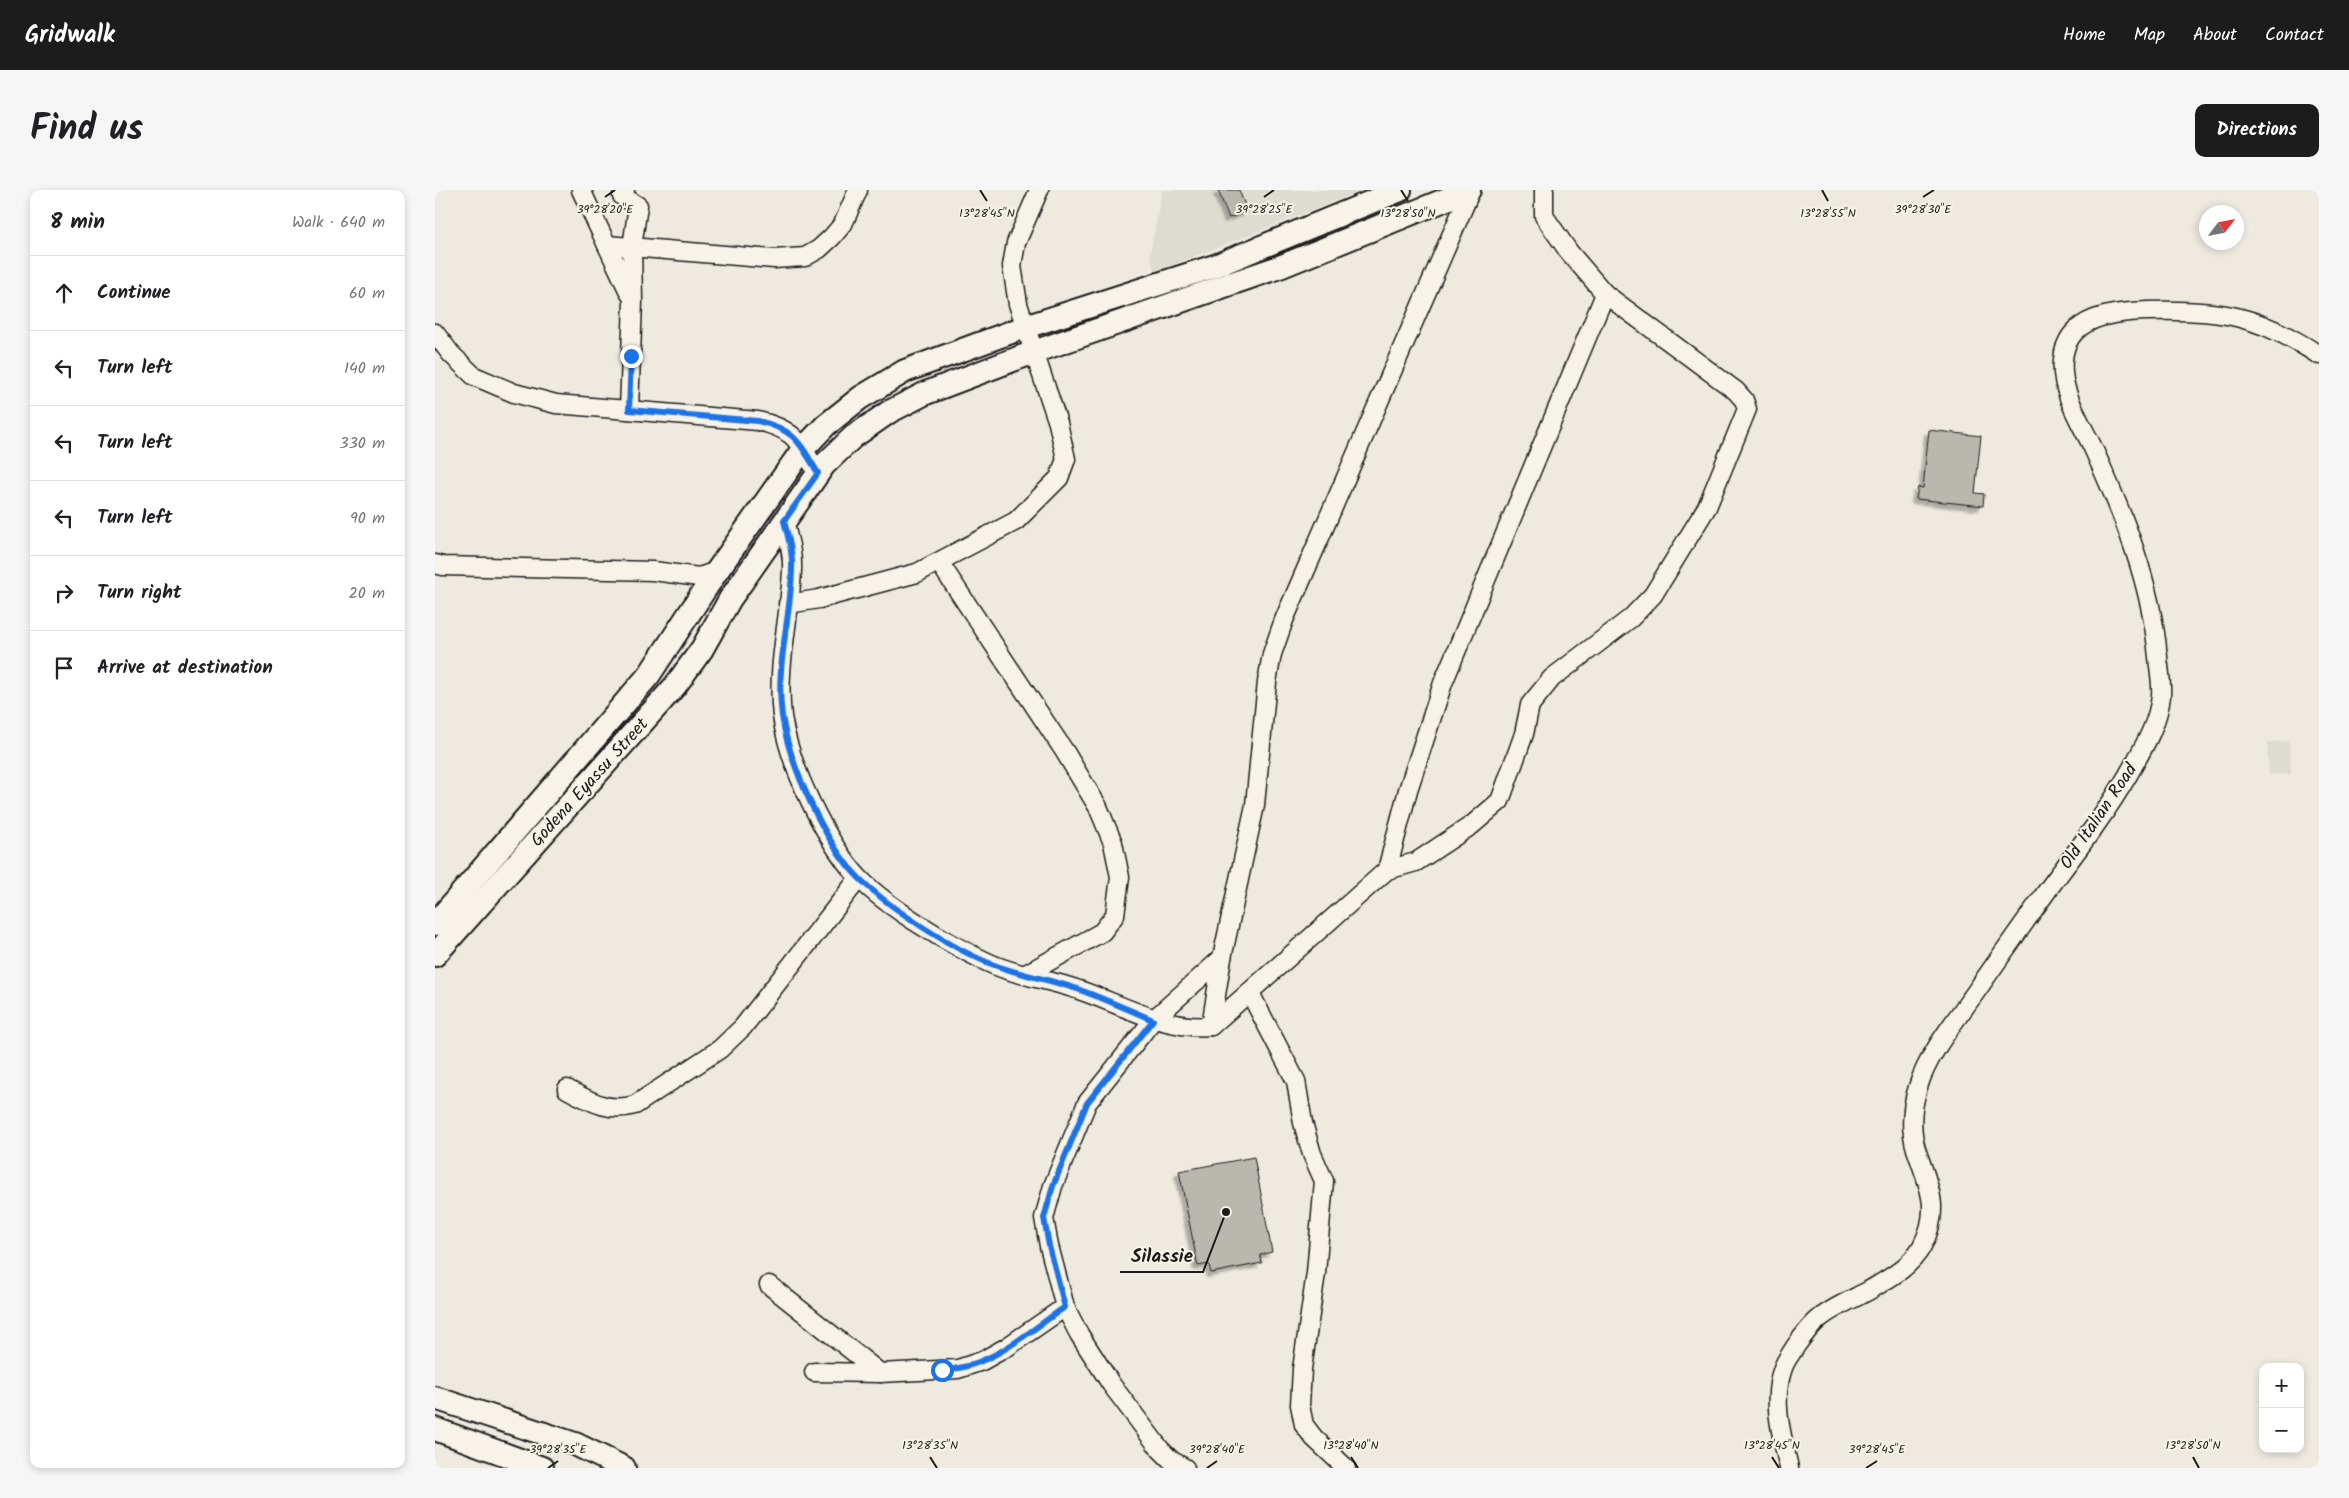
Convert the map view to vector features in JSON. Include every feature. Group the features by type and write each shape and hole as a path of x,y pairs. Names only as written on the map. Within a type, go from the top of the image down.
{"main road":[{"name":"Godena Eyassu Street","path":"435,924 649,674 717,570 803,449 839,415 884,382 905,372 1025,327 1215,266 1400,190"},
{"name":"Godena Eyassu Street","path":"435,955 675,686 702,649 730,599 818,473 840,447 889,412 926,393 1034,352 1282,266 1471,190"},
{"path":"1273,243 1282,266"},
{"path":"1215,266 1223,287"},
{"path":"435,1398 575,1444 624,1468"},
{"path":"435,1429 542,1468"}],"street":[{"path":"581,190 633,301"},
{"path":"625,190 622,196 637,206 632,246 633,301 629,410"},
{"path":"607,245 774,259 805,257 819,249 837,230 858,190"},
{"path":"788,604 819,599 917,573 1016,521 1059,478 1066,459 1058,423 1025,327 1015,290 1012,266 1016,243 1039,190"},
{"path":"1211,1026 1221,958 1255,805 1267,682 1272,654 1284,620 1471,190"},
{"path":"784,521 791,547 792,569 781,680 782,715 790,753 815,810 845,860 859,878 881,897 929,931 988,963 1079,990 1153,1020 1197,1028 1211,1026 1387,870 1415,862 1472,825 1500,801 1524,734 1530,705 1552,678 1631,618 1653,595 1707,507 1747,409 1744,400 1736,391 1605,294 1569,252 1544,216 1544,190"},
{"path":"1387,870 1408,790 1443,683 1605,294"},
{"name":"Old Italian Road","path":"1789,1468 1778,1416 1783,1367 1803,1335 1820,1318 1897,1274 1919,1252 1927,1235 1932,1201 1927,1176 1915,1145 1912,1112 1919,1084 1943,1039 2018,931 2110,806 2152,733 2161,695 2155,630 2141,566 2122,511 2065,383 2063,357 2066,344 2082,326 2109,313 2186,310 2223,314 2254,321 2285,334 2319,355"},
{"path":"435,333 451,354 474,376 514,393 556,404 758,421 773,424 788,431 803,449 818,473"},
{"path":"939,562 1065,752 1098,807 1113,843 1120,878 1115,915 1102,932 1026,974"},
{"path":"435,564 653,570 699,577 717,570"},
{"path":"567,1089 601,1107 623,1109 635,1105 721,1049 743,1027 859,878"},
{"path":"1185,1468 1171,1460 1160,1449 1111,1384 1079,1334 1065,1307 1049,1246 1044,1218 1053,1186 1087,1103 1153,1020 1221,958"},
{"path":"1250,993 1296,1080 1303,1123 1312,1154 1324,1181 1316,1273 1302,1369 1300,1406 1304,1425 1314,1438 1345,1468"},
{"path":"769,1285 880,1373"},
{"path":"814,1372 880,1373 958,1369 982,1361 1007,1347 1065,1307"}],"shaded area":[{"path":"1162,190 1363,190 1155,272 1150,254"},
{"path":"2289,741 2291,774 2269,775 2267,742"}],"building":[{"path":"1218,190 1239,190 1247,211 1229,218"},
{"path":"1929,430 1981,436 1975,493 1984,494 1983,506 1916,499 1918,487 1923,488"},
{"path":"1254,1157 1272,1252 1260,1255 1262,1263 1211,1273 1209,1264 1198,1266 1179,1171"}],"place":[{"name":"Silassie","path":"1226,1212"}],"route":[{"path":"631,356 629,410 758,421 773,424 788,431 794,437 818,473 784,521 791,547 792,569 783,642 782,715 790,753 800,779 815,810 845,860 859,878 881,897 929,931 988,963 1079,990 1153,1020 1087,1103 1053,1186 1044,1218 1049,1246 1065,1307 1007,1347 982,1361 958,1369 942,1370"}]}
